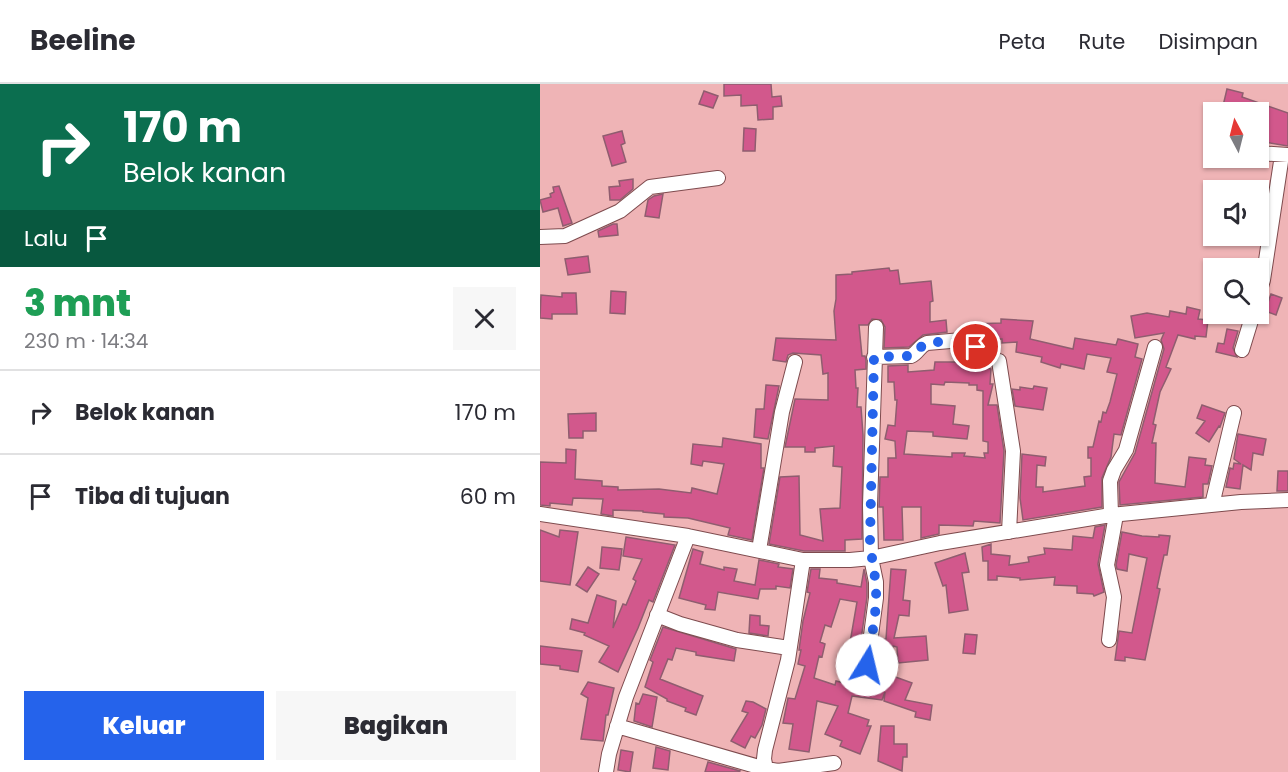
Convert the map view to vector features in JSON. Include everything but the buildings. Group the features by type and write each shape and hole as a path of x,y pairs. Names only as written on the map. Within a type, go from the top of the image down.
{"street":[{"path":"1267,258 1285,155 1269,154"},
{"path":"540,237 565,236 620,211 650,187 718,178"},
{"path":"1242,350 1250,324"},
{"path":"867,665 876,609 876,582 871,558 876,327"},
{"path":"874,357 911,356 927,343 962,340 976,347 988,344"},
{"path":"1109,640 1114,597 1107,565 1114,515 1110,481 1126,450 1155,347"},
{"path":"999,361 1013,451 1009,532"},
{"path":"759,550 782,412 795,362"},
{"path":"1212,505 1234,413"},
{"path":"541,518 688,536 803,560 871,558 940,543 1114,515 1288,500"},
{"path":"606,772 617,726 688,536"},
{"path":"774,771 764,759 765,750 789,648 803,560"},
{"path":"657,615 737,640 789,648"},
{"path":"617,726 774,771 834,763"}],"route":[{"path":"867,665 876,609 876,582 870,540 874,357 911,356 927,343 962,340 976,347"}]}
